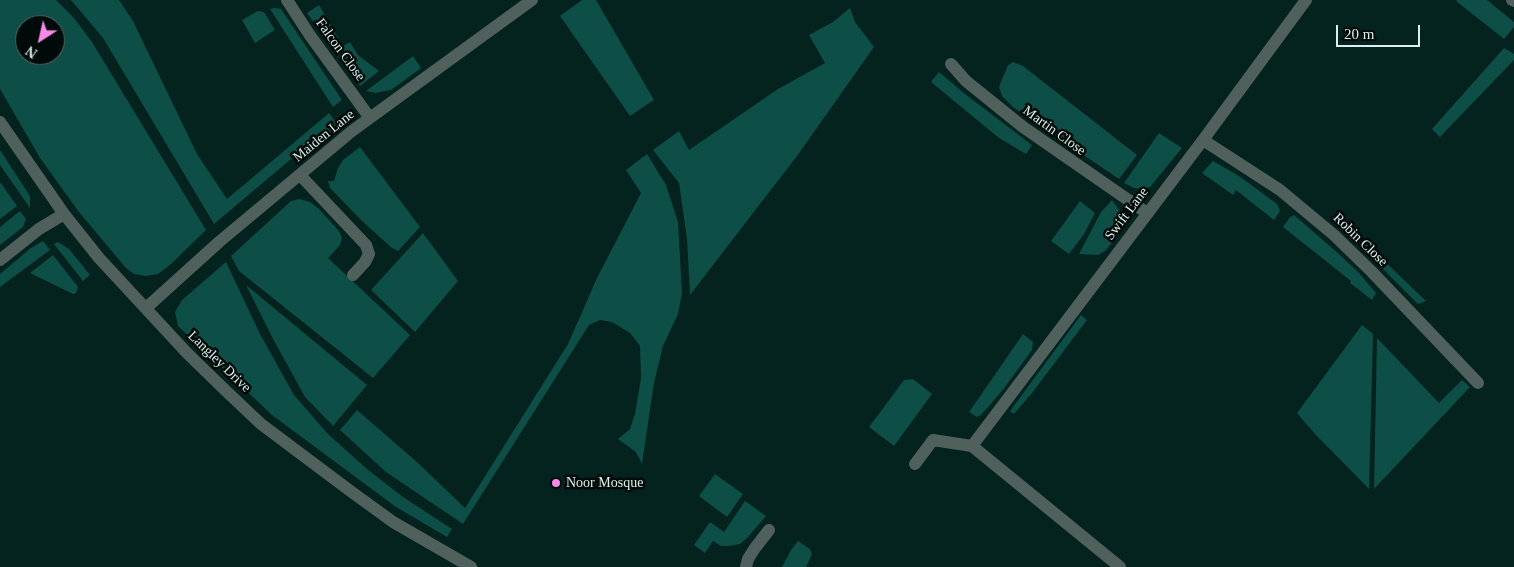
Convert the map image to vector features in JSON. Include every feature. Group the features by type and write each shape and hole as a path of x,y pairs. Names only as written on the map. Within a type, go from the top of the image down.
{"street":[{"name":"Falcon Close","path":"288,0 309,34 370,118"},
{"name":"Maiden Lane","path":"146,308 300,174 370,118 532,0"},
{"name":"Swift Lane","path":"972,446 1306,0"},
{"name":"Martin Close","path":"951,64 966,82 1023,127 1147,213"},
{"name":"Langley Drive","path":"0,122 64,214 99,258 187,353 261,424 305,459 393,522 471,567"},
{"name":"Robin Close","path":"1202,140 1280,190 1334,235 1478,383"},
{"path":"300,174 366,245 369,254 365,262 353,275"},
{"path":"0,260 39,228 64,214"},
{"path":"916,464 932,440 972,446 1120,567"},
{"path":"746,567 751,554 769,530"}],"green space":[{"path":"0,0 56,0 74,18 92,42 206,230 158,274 146,276 134,274 126,268 79,212 40,158 0,89"},
{"path":"71,0 119,0 133,21 197,154 227,199 329,113 338,125 336,131 320,145 310,143 214,224 103,38"},
{"path":"582,0 596,0 654,100 630,116 560,16"},
{"path":"1457,0 1487,0 1514,22 1514,27 1504,39"},
{"path":"319,5 343,46 350,42 358,55 379,71 360,86 307,13"},
{"path":"850,8 855,22 874,47 797,156 690,295 687,239 679,183 653,150 679,131 689,150 778,89 825,63 809,35 833,22"},
{"path":"270,9 281,9 342,100 333,107"},
{"path":"258,11 264,12 275,30 255,43 242,20"},
{"path":"1504,48 1514,54 1514,60 1440,137 1432,129"},
{"path":"413,56 421,68 391,90 375,93 366,91"},
{"path":"1013,62 1023,66 1137,155 1119,179 1013,107 1002,96 999,87 1008,65"},
{"path":"939,72 1032,145 1026,154 999,138 931,82"},
{"path":"1159,133 1182,148 1150,187 1143,189 1134,188 1124,183"},
{"path":"360,147 420,227 398,251 392,248 362,221 330,188 328,181 334,181 343,160"},
{"path":"0,150 30,196 30,208 0,165"},
{"path":"647,154 666,185 678,222 682,293 678,314 663,346 654,383 642,464 636,452 618,439 630,429 635,414 641,378 640,346 630,333 612,322 600,320 589,325 463,524 386,472 340,430 357,410 418,463 465,508 568,344 597,278 641,193 626,170"},
{"path":"1213,161 1239,176 1277,204 1280,211 1274,220 1236,190 1233,195 1202,173"},
{"path":"0,182 17,206 0,219"},
{"path":"299,199 310,202 318,208 339,231 342,238 340,245 328,258 410,335 373,378 239,271 231,256 291,201"},
{"path":"1112,200 1123,218 1116,238 1105,251 1098,255 1079,254 1101,212"},
{"path":"1080,201 1095,213 1084,234 1069,254 1051,241"},
{"path":"20,211 26,219 23,227 0,245 0,227"},
{"path":"1294,215 1359,273 1376,293 1372,300 1283,227 1290,217"},
{"path":"423,233 458,281 415,332 371,290"},
{"path":"1355,233 1426,301 1418,304 1360,246"},
{"path":"43,241 50,250 0,287 0,274 31,248"},
{"path":"58,242 69,249 90,275 83,281 54,244"},
{"path":"53,255 78,287 76,293 73,294 30,273"},
{"path":"226,262 260,334 294,395 328,434 367,469 403,497 452,529 447,537 396,507 272,415 178,326 175,312 182,300"},
{"path":"246,285 367,385 333,426 305,397"},
{"path":"1081,315 1087,320 1014,414 1010,411"},
{"path":"1362,325 1373,334 1369,489 1297,413"},
{"path":"1023,334 1033,342 1032,350 1002,391 977,417 969,412"},
{"path":"1377,338 1439,403 1462,380 1470,387 1374,489"},
{"path":"913,379 932,394 894,446 869,427 904,380"},
{"path":"715,474 743,494 727,517 699,496"},
{"path":"745,501 766,516 740,544 721,546 713,541 705,553 694,545 710,522 724,532"},
{"path":"798,541 810,549 812,554 806,567 782,567 791,550"}],"place":[{"name":"Noor Mosque","path":"556,483"}]}
